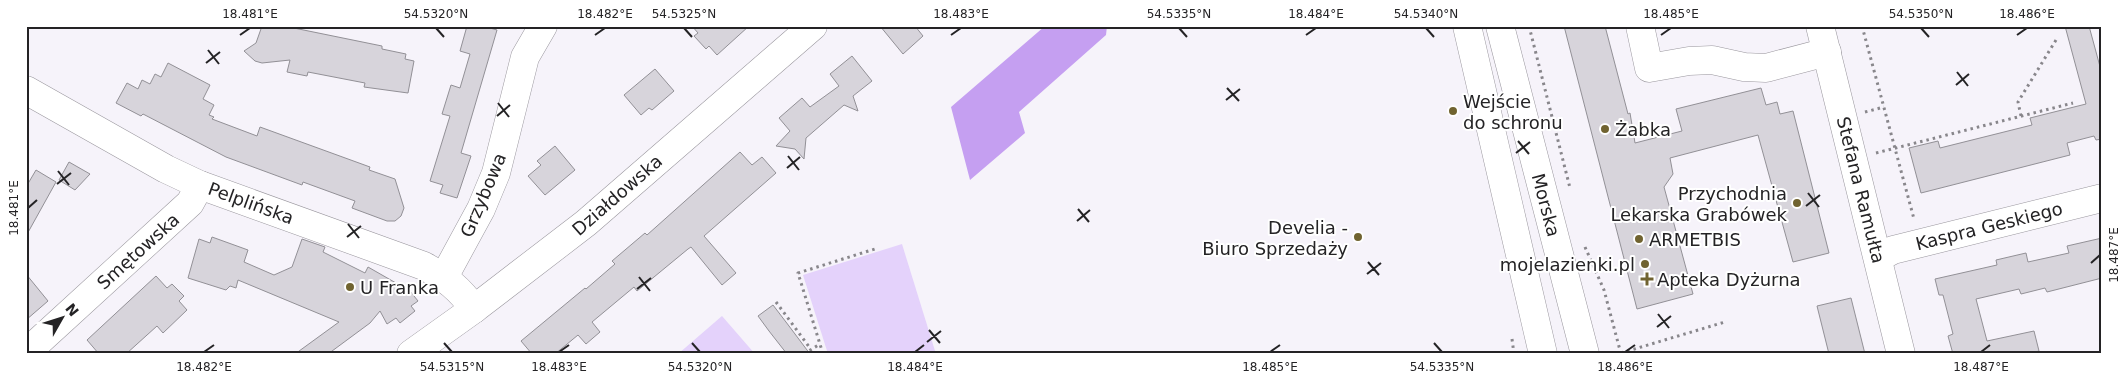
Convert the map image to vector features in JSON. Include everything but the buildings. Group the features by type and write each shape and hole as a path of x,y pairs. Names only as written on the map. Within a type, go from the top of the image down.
{"street":[{"name":"Grzybowa","path":"444,276 480,209 496,173 525,57 543,26"},
{"name":"Działdowska","path":"412,354 586,223 813,26"},
{"name":"Morska","path":"1467,26 1542,354"},
{"name":"Morska","path":"1500,26 1585,354"},
{"path":"1640,26 1649,68 1689,61 1712,60 1744,67 1766,68 1823,39"},
{"name":"Stefana Ramułta","path":"1823,39 1901,354"},
{"name":"Pelplińska","path":"26,90 166,169 200,185 424,266 444,276 461,290 474,309"},
{"name":"Smętowska","path":"26,353 190,203 200,185"},
{"name":"Kaspra Geskiego","path":"1878,258 1893,250 2102,198"}],"path":[{"path":"1529,26 1573,197"},
{"path":"1862,26 1920,243"},
{"path":"2021,116 2018,102 2056,40"},
{"path":"1874,154 2073,103"},
{"path":"1863,113 1884,107"},
{"path":"1584,245 1604,290 1621,354 1725,322"},
{"path":"823,354 798,273 878,248"},
{"path":"776,302 810,348"},
{"path":"804,354 810,348 820,344"}],"shaded area":[{"path":"1045,26 1107,26 1106,35 1019,112 1025,133 970,180 951,107"},
{"path":"902,244 936,354 828,354 803,275"},
{"path":"722,316 755,354 678,354"}],"place":[{"name":"Wejście do schronu","path":"1453,111"},
{"name":"Żabka","path":"1605,129"},
{"name":"Przychodnia Lekarska Grabówek","path":"1797,203"},
{"name":"Develia - Biuro Sprzedaży","path":"1358,237"},
{"name":"ARMETBIS","path":"1639,239"},
{"name":"mojelazienki.pl","path":"1645,264"},
{"name":"Apteka Dyżurna","path":"1647,279"},
{"name":"U Franka","path":"350,287"}]}
